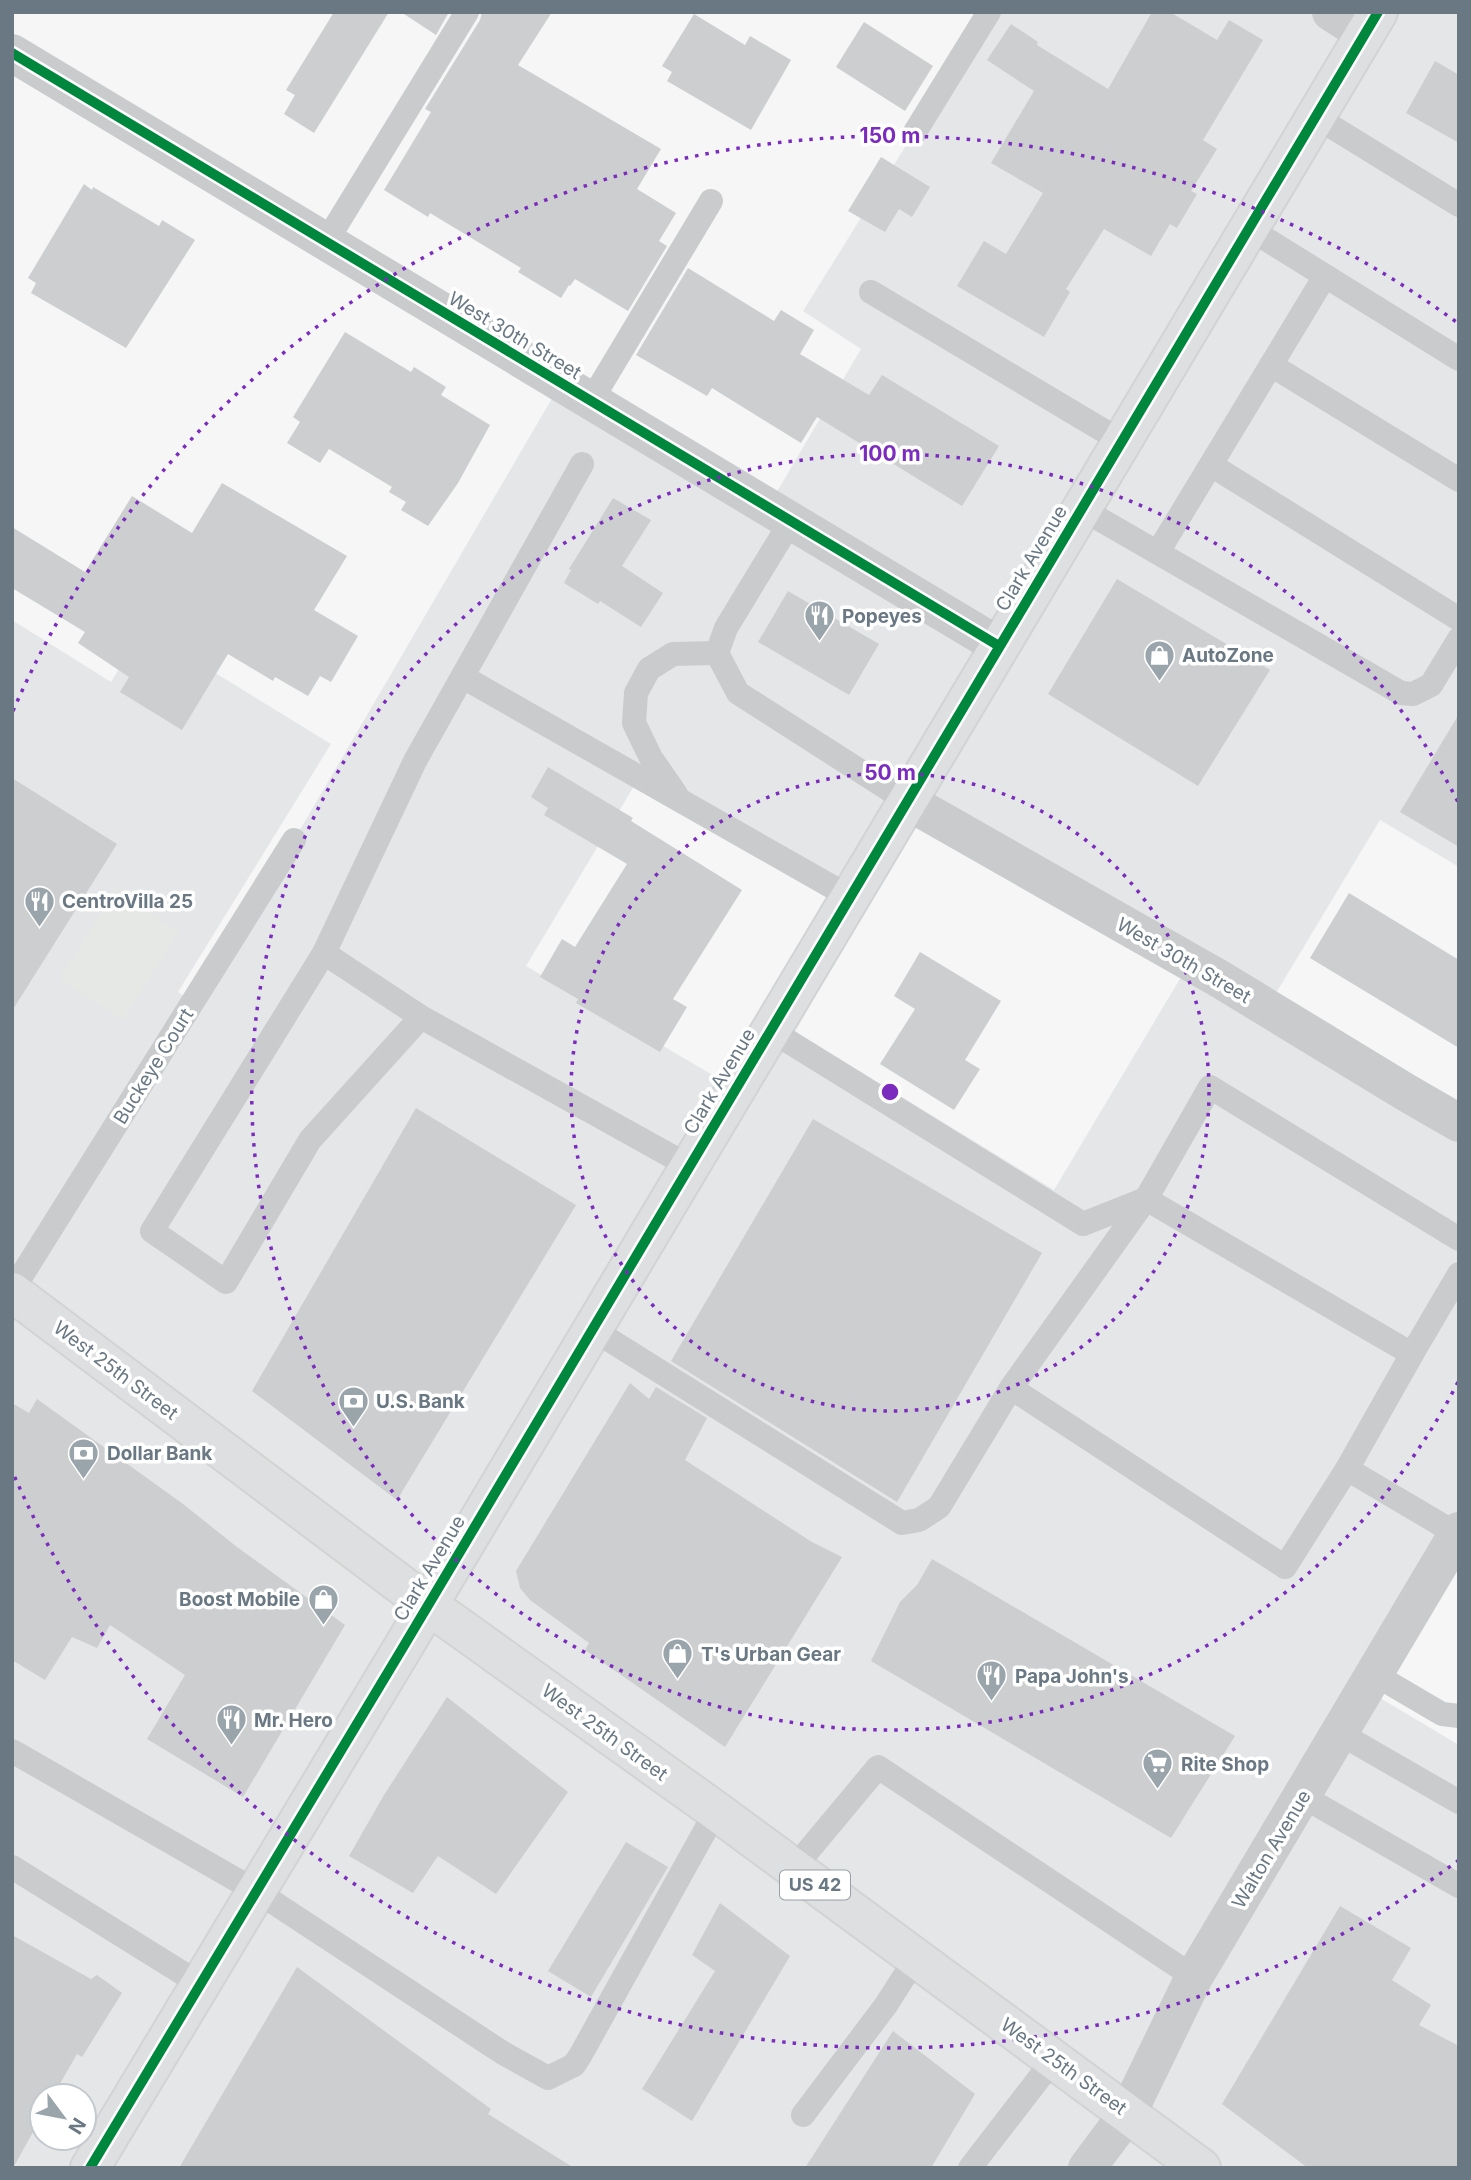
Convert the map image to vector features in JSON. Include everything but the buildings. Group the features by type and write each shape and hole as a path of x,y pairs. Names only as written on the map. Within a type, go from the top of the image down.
{"street":[{"path":"1331,12 1371,23"},
{"name":"Clark Avenue","path":"90,2168 1371,23"},
{"name":"West 30th Street","path":"12,53 999,646"},
{"name":"West 30th Street","path":"907,800 1218,978 1459,1123"},
{"name":"West 25th Street","path":"12,1292 428,1605 716,1811 1201,2168"},
{"name":"Walton Avenue","path":"1087,2168 1128,2113 1194,1978 1458,1533"}],"lane":[{"path":"327,242 467,12"},
{"path":"915,132 989,12"},
{"path":"1316,117 1459,205"},
{"path":"590,401 710,201"},
{"path":"1248,228 1459,359"},
{"path":"1158,552 1325,276"},
{"path":"871,292 1121,442"},
{"path":"1271,365 1459,480"},
{"path":"421,1017 310,1140 226,1282 152,1231 324,953 415,761 582,464"},
{"path":"1211,465 1459,619"},
{"path":"1082,509 1401,693 1413,694 1431,685 1459,639"},
{"path":"791,521 726,628 717,653 738,692 907,800"},
{"path":"680,799 651,758 634,723 636,693 649,669 673,654 717,653"},
{"path":"463,677 850,897"},
{"name":"Buckeye Court","path":"12,1292 294,840"},
{"path":"324,953 421,1017 689,1166"},
{"path":"770,1030 1083,1224 1146,1199"},
{"path":"592,1329 902,1522 919,1520 939,1507 1011,1388 1146,1199 1210,1087 1459,1239"},
{"path":"1146,1199 1412,1354"},
{"path":"1011,1388 1285,1567 1347,1469 1459,1274"},
{"path":"1347,1469 1458,1533"},
{"path":"1374,1674 1442,1714 1459,1716"},
{"path":"1339,1733 1459,1802"},
{"path":"14,1755 256,1891 503,2053 548,2078 574,2064 580,2056 716,1811"},
{"path":"793,1870 878,1767 1194,1978"},
{"path":"1301,1796 1459,1886"},
{"path":"12,1867 200,1984"},
{"path":"803,2115 886,2005 916,1958"},
{"path":"970,2168 1054,2059"}],"shaded area":[{"path":"989,12 1459,12 1459,867 1380,820 1267,1008 1459,1123 1459,1531 1365,1689 1459,1745 1459,2168 12,2168 12,620 111,682 144,629 331,744 178,992 193,1002 294,840 561,383 768,507 861,349 803,311","holes":["634,786 844,907 907,801 1190,962 1054,1190 776,1020 735,1088 526,966"]},
{"path":"115,892 178,932 123,1019 60,979"}],"cycle path":[{"path":"90,2168 1378,12"},
{"path":"12,53 999,646"}],"place":[{"name":"Popeyes","path":"819,643"},
{"name":"AutoZone","path":"1159,682"},
{"name":"CentroVilla 25","path":"39,928"},
{"name":"U.S. Bank","path":"353,1428"},
{"name":"Dollar Bank","path":"84,1480"},
{"name":"Boost Mobile","path":"323,1626"},
{"name":"T's Urban Gear","path":"678,1681"},
{"name":"Papa John's","path":"992,1703"},
{"name":"Mr. Hero","path":"231,1747"},
{"name":"Rite Shop","path":"1158,1791"}]}
